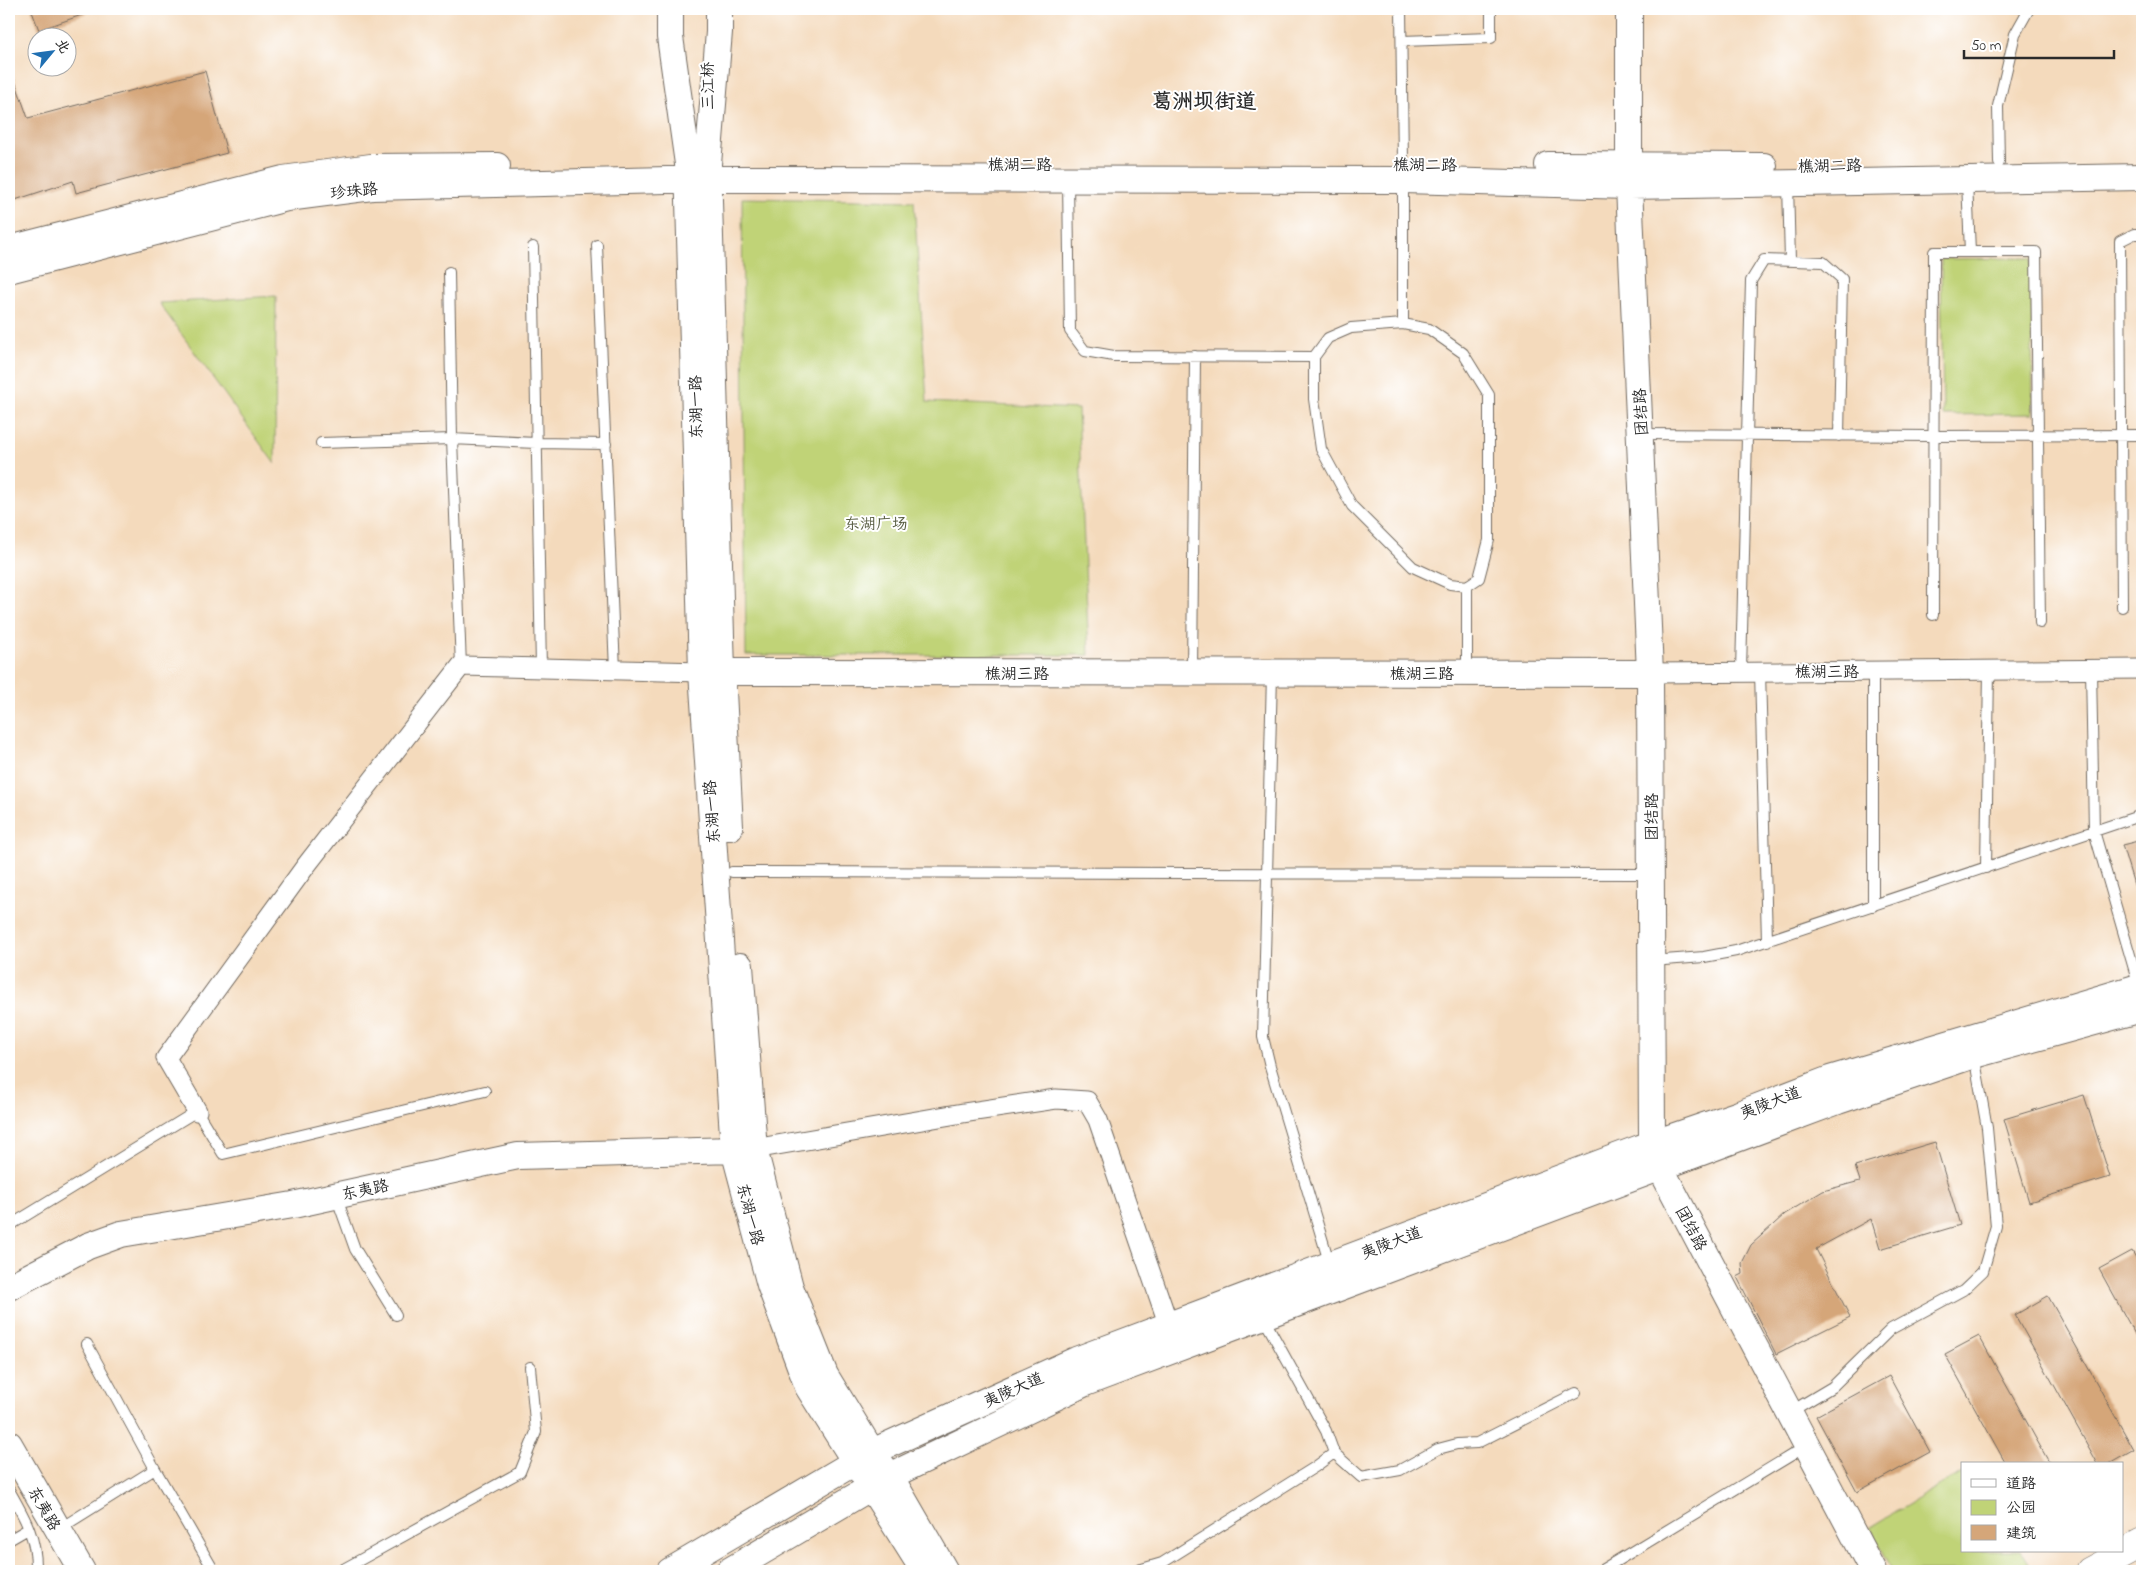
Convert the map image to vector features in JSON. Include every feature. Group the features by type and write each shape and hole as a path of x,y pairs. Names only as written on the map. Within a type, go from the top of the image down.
{"main road":[{"path":"670,9 670,37 698,172 712,672 732,872 744,1150 790,1287 814,1349 864,1457 945,1571"},
{"name":"三江桥","path":"687,9 698,172"},
{"name":"三江桥","path":"698,172 706,9"},
{"path":"698,172 719,32 719,9"},
{"name":"团结路","path":"1614,9 1643,672 1637,963 1650,1158 1795,1453 1857,1571"},
{"name":"团结路","path":"1628,9 1622,176 1641,434 1643,672 1650,961 1650,1158 1873,1571"},
{"name":"樵湖二路","path":"1622,176 2142,160"},
{"name":"珍珠路","path":"9,249 283,179 371,167 698,172"},
{"name":"樵湖二路","path":"698,172 1068,180 1403,171"},
{"name":"樵湖二路","path":"698,172 1403,171 1622,176 1788,184 2142,176"},
{"name":"珍珠路","path":"9,270 287,198 372,187 698,172"},
{"name":"樵湖三路","path":"712,672 1192,674 1643,672"},
{"name":"东湖一路","path":"712,672 744,1150"},
{"name":"夷陵大道","path":"670,1571 864,1457 1076,1360 1330,1265 1650,1158 1838,1102 2141,994"},
{"name":"夷陵大道","path":"729,1571 881,1481 1085,1383 1263,1316 1650,1158 1739,1114 1830,1079 2141,994"},
{"name":"东夷路","path":"9,1287 88,1246 121,1234 293,1205 518,1156 744,1150"},
{"name":"东夷路","path":"9,1444 82,1571"},
{"path":"881,1481 924,1571"},
{"path":"2090,1571 2142,1542"}],"street":[{"path":"197,1111 166,1058 305,867 461,666 712,672"},
{"name":"樵湖三路","path":"1643,672 2142,669"},
{"path":"744,1150 963,1112 1056,1099 1086,1101 1098,1120 1170,1326"}],"lane":[{"path":"1401,9 1403,324"},
{"path":"1402,40 1491,38 1490,9"},
{"path":"1999,163 1998,106 2015,34 2029,9"},
{"path":"1068,180 1070,331 1085,351 1114,356 1314,357"},
{"path":"1966,180 1970,252"},
{"path":"1788,184 1790,261"},
{"path":"2122,607 2120,241 2134,234 2142,234"},
{"path":"597,246 615,670"},
{"path":"533,247 541,668"},
{"path":"1933,615 1934,252 2036,252 2040,623"},
{"path":"1741,671 1751,281 1764,260 1823,262 1842,279 1839,436"},
{"path":"449,272 452,439 461,666"},
{"path":"1403,324 1429,329 1463,353 1489,395 1489,540 1479,578 1467,586 1450,584 1413,567 1352,506 1321,450 1314,399 1314,357 1328,338 1351,328 1403,324"},
{"path":"1192,674 1196,356"},
{"path":"1641,434 1839,436 2142,435"},
{"path":"322,444 452,439 606,444"},
{"path":"1467,586 1467,673"},
{"path":"2091,669 2094,831 2141,994"},
{"path":"1873,670 1873,906"},
{"path":"1986,868 1989,670"},
{"path":"1760,671 1767,941"},
{"path":"1272,674 1263,1037 1330,1265"},
{"path":"1650,961 1704,958 1736,951 2142,815"},
{"path":"732,872 1638,874"},
{"path":"1789,1413 1832,1387 1891,1329 1963,1290 1984,1271 1996,1226 1987,1128 1974,1055"},
{"path":"9,1226 197,1111 222,1154 485,1091"},
{"path":"336,1196 355,1249 396,1315"},
{"path":"1263,1316 1326,1431 1334,1453 1361,1477 1400,1470 1438,1450 1457,1444 1477,1443 1576,1393"},
{"path":"87,1344 154,1469 214,1571"},
{"path":"340,1571 520,1472 536,1432 530,1367"},
{"path":"1135,1571 1162,1563 1315,1467 1334,1453"},
{"path":"1600,1571 1795,1453"},
{"path":"58,1530 154,1469"},
{"path":"9,1490 26,1519 36,1552 36,1571"},
{"path":"9,1540 28,1529"}],"green space":[{"name":"东湖广场","path":"742,198 914,201 927,402 1078,409 1089,655 746,655"},
{"path":"2031,258 2033,414 1943,415 1941,259"},
{"path":"276,296 275,464 159,303"},
{"path":"1961,1473 1961,1552 2021,1552 2028,1564 2016,1571 1893,1571 1870,1527"}],"building":[{"path":"31,9 92,9 93,11 45,28 38,28"},
{"path":"9,70 11,70 28,118 205,71 227,153 76,193 73,181 9,202"},
{"path":"2142,840 2142,898 2138,898 2122,845"},
{"path":"2084,1095 2110,1177 2029,1202 2004,1119"},
{"path":"1935,1142 1960,1225 1880,1249 1871,1219 1816,1249 1850,1317 1776,1354 1737,1277 1743,1274 1742,1263 1751,1245 1785,1214 1823,1191 1860,1181 1855,1166"},
{"path":"2132,1251 2142,1268 2142,1347 2099,1269"},
{"path":"2048,1296 2134,1450 2113,1462 2097,1462 2015,1315"},
{"path":"1979,1336 2049,1462 2005,1462 1945,1354"},
{"path":"1889,1376 1930,1452 1857,1492 1816,1416"}],"district":[{"name":"葛洲坝街道","path":"1204,101"}]}
